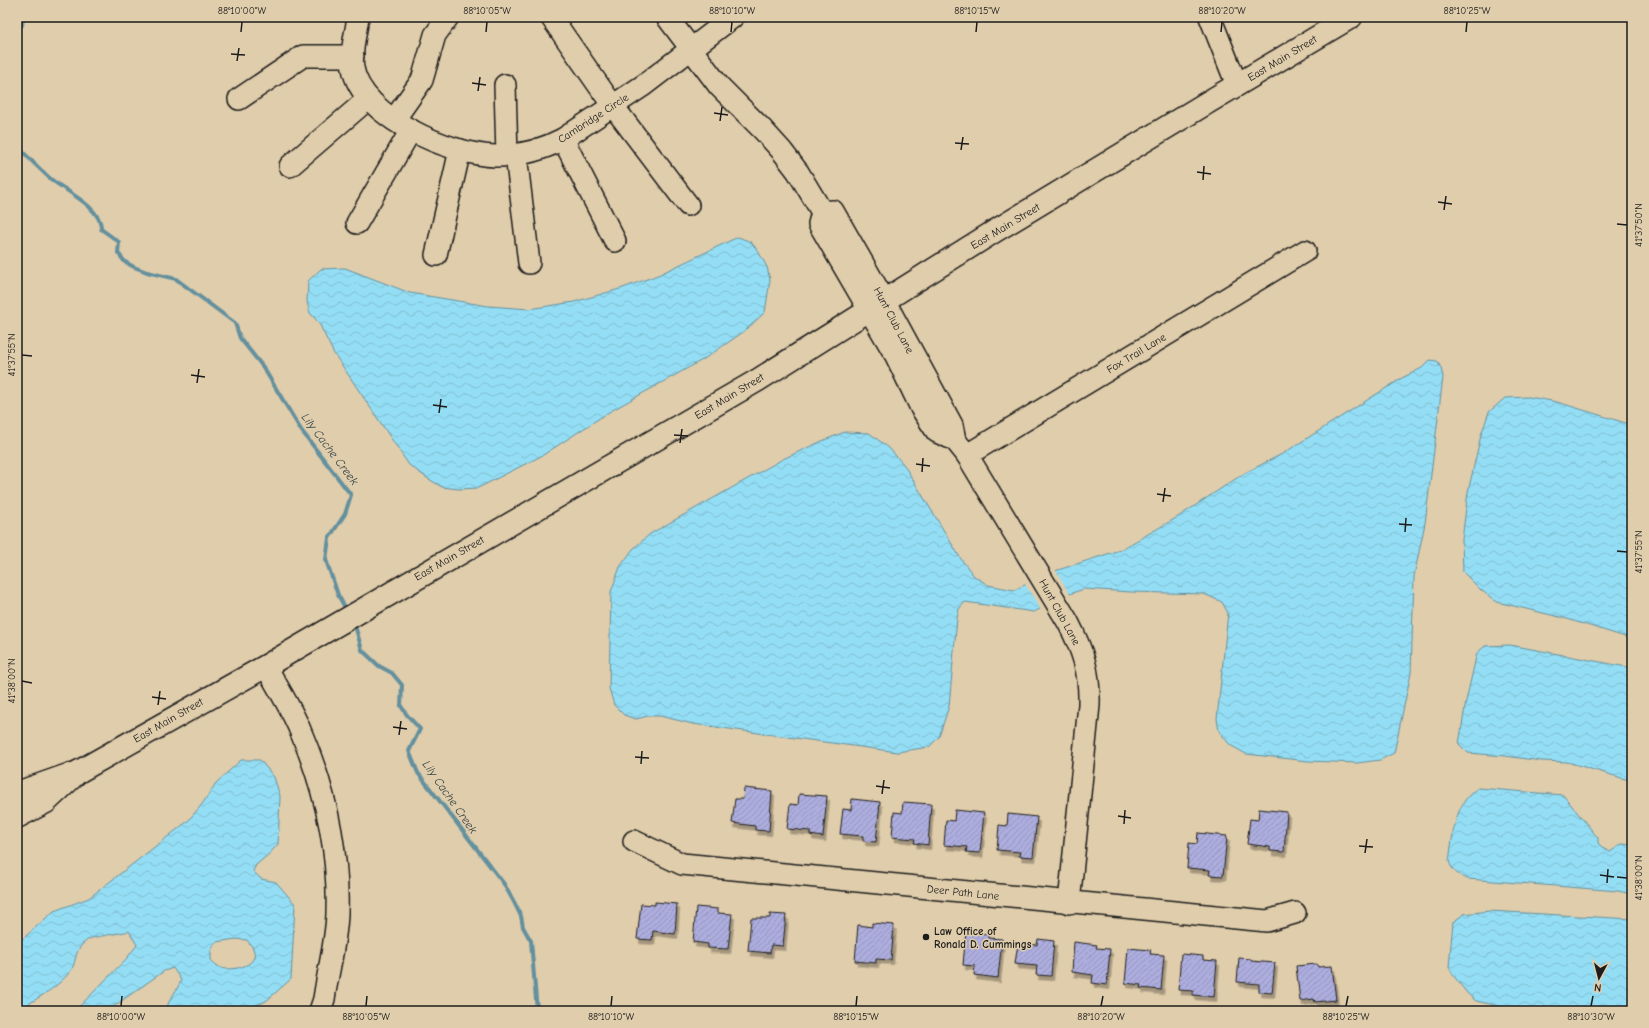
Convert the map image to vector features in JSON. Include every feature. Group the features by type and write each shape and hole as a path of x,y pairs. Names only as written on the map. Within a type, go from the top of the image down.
{"main road":[{"name":"East Main Street","path":"78,772 266,666 726,399 995,231 1351,17"},
{"path":"17,793 78,772"},
{"path":"17,817 46,802 78,772"}],"street":[{"name":"Cambridge Circle","path":"358,17 353,56 353,69 368,99 402,125 428,139 460,150 494,156 511,155 549,146 563,140 644,85 733,17"},
{"path":"357,223 422,80 435,35 448,17"},
{"path":"551,17 613,106 688,205"},
{"name":"Hunt Club Lane","path":"667,17 719,86 764,130 782,151 798,172 822,212 833,211 876,305 929,385 952,425 961,448 1064,615 1083,654 1088,673 1090,690 1069,903"},
{"path":"1210,17 1237,85"},
{"path":"239,99 303,56 353,56"},
{"path":"505,85 511,155 529,263"},
{"path":"290,166 368,99"},
{"path":"563,140 615,241"},
{"path":"436,255 460,150"},
{"name":"Fox Trail Lane","path":"961,448 1305,251"},
{"path":"266,666 302,735 323,794 330,827 337,884 337,916 324,998 320,1011"},
{"name":"Deer Path Lane","path":"634,841 682,864 1069,903 1267,921 1295,913"}],"water":[{"path":"738,237 751,242 767,267 770,280 765,312 746,330 704,359 609,412 543,455 478,488 459,489 442,487 409,465 333,352 319,323 310,313 307,302 308,281 321,269 345,268 410,293 488,306 529,309 574,302 623,288 658,275"},
{"path":"1430,360 1437,361 1441,368 1443,377 1425,523 1414,576 1411,673 1394,753 1380,760 1357,763 1308,761 1246,754 1230,745 1219,731 1217,719 1228,613 1222,602 1204,594 1084,589 1069,594 1034,612 965,602 959,609 957,618 949,706 939,737 929,747 897,752 693,724 660,716 648,716 636,719 624,715 614,705 609,688 611,592 620,567 633,549 650,534 783,459 822,441 845,432 869,433 889,448 904,465 961,559 974,576 988,585 1014,590 1055,571 1120,550 1178,517 1243,474 1284,453 1402,378 1422,368"},
{"path":"1529,397 1557,402 1632,425 1632,639 1564,618 1497,602 1481,590 1463,572 1462,540 1468,492 1481,435 1489,412 1505,398"},
{"path":"1510,645 1632,668 1632,781 1567,762 1542,761 1468,753 1459,744 1466,701 1477,653 1485,646"},
{"path":"241,760 260,760 274,777 280,796 278,844 256,865 253,871 261,879 276,882 295,904 291,979 266,1001 242,1011 166,1011 181,980 173,968 164,971 107,1011 75,1011 127,958 137,945 129,931 96,937 83,943 77,952 72,969 64,979 17,1011 17,944 54,911 89,898 188,821 203,803 216,783","holes":["236,939 247,940 254,951 254,956 252,961 243,967 225,969 221,968 211,960 211,950 216,942"]},
{"path":"1478,788 1563,795 1598,838 1598,843 1604,849 1610,852 1622,844 1632,845 1632,894 1618,891 1468,879 1459,874 1454,870 1449,861 1456,820 1464,802 1470,794"},
{"path":"1489,911 1632,919 1632,1011 1521,1011 1476,1001 1467,993 1453,975 1449,967 1453,922 1464,914"}],"pier":[{"path":"1055,569 1070,595 1041,610 1025,584"}],"building":[{"path":"744,788 772,791 769,831 755,830 755,826 732,823 735,799 743,799"},
{"path":"799,794 827,796 823,837 810,835 810,831 787,829 790,804 798,805"},
{"path":"852,799 880,802 876,842 863,841 863,836 840,834 843,809 851,810"},
{"path":"903,802 931,804 928,845 914,843 915,839 892,837 894,812 902,813"},
{"path":"1259,809 1287,812 1284,852 1270,851 1270,847 1247,844 1250,819 1258,820"},
{"path":"955,810 984,813 980,853 966,852 967,847 944,845 946,820 954,821"},
{"path":"1008,814 1037,817 1033,857 1019,856 1020,852 997,850 999,825 1007,826"},
{"path":"1198,833 1227,836 1223,876 1209,875 1210,870 1187,868 1189,843 1197,844"},
{"path":"655,902 677,904 675,934 653,931 652,940 637,939 641,904 655,905"},
{"path":"696,907 718,909 718,913 732,914 728,949 708,948 708,944 693,942"},
{"path":"770,914 786,915 783,946 771,945 770,953 748,951 751,918 770,918"},
{"path":"872,923 894,925 891,960 876,959 876,963 855,961 858,925 872,927"},
{"path":"966,932 988,934 988,938 1002,939 998,978 974,975 975,966 963,965"},
{"path":"1038,939 1054,941 1051,976 1036,975 1037,966 1015,964 1018,943 1037,945"},
{"path":"1074,942 1097,945 1096,948 1110,949 1107,985 1092,983 1093,975 1072,972"},
{"path":"1128,948 1151,950 1150,954 1164,955 1161,990 1140,988 1141,985 1125,983"},
{"path":"1181,954 1203,956 1203,960 1217,961 1214,997 1193,995 1193,991 1178,990"},
{"path":"1239,958 1251,959 1251,961 1275,963 1272,993 1259,992 1259,984 1237,982"},
{"path":"1317,964 1318,967 1332,966 1336,1000 1315,1002 1314,999 1300,1001 1296,966"}],"waterway":[{"name":"Lily Cache Creek","path":"17,30 22,25 23,17"},
{"name":"Lily Cache Creek","path":"17,146 52,180 90,207 100,221 101,229 119,242 118,253 125,262 147,272 176,279 235,323 240,338 263,367 301,430 351,495 345,514 329,538 326,560 338,595 347,611"},
{"name":"Lily Cache Creek","path":"353,623 362,650 379,666 392,673 402,685 401,706 420,729 409,751 418,773 504,884 521,916 523,927 531,941 537,1011"}],"place":[{"name":"Law Office of Ronald D. Cummings","path":"926,937"}]}
